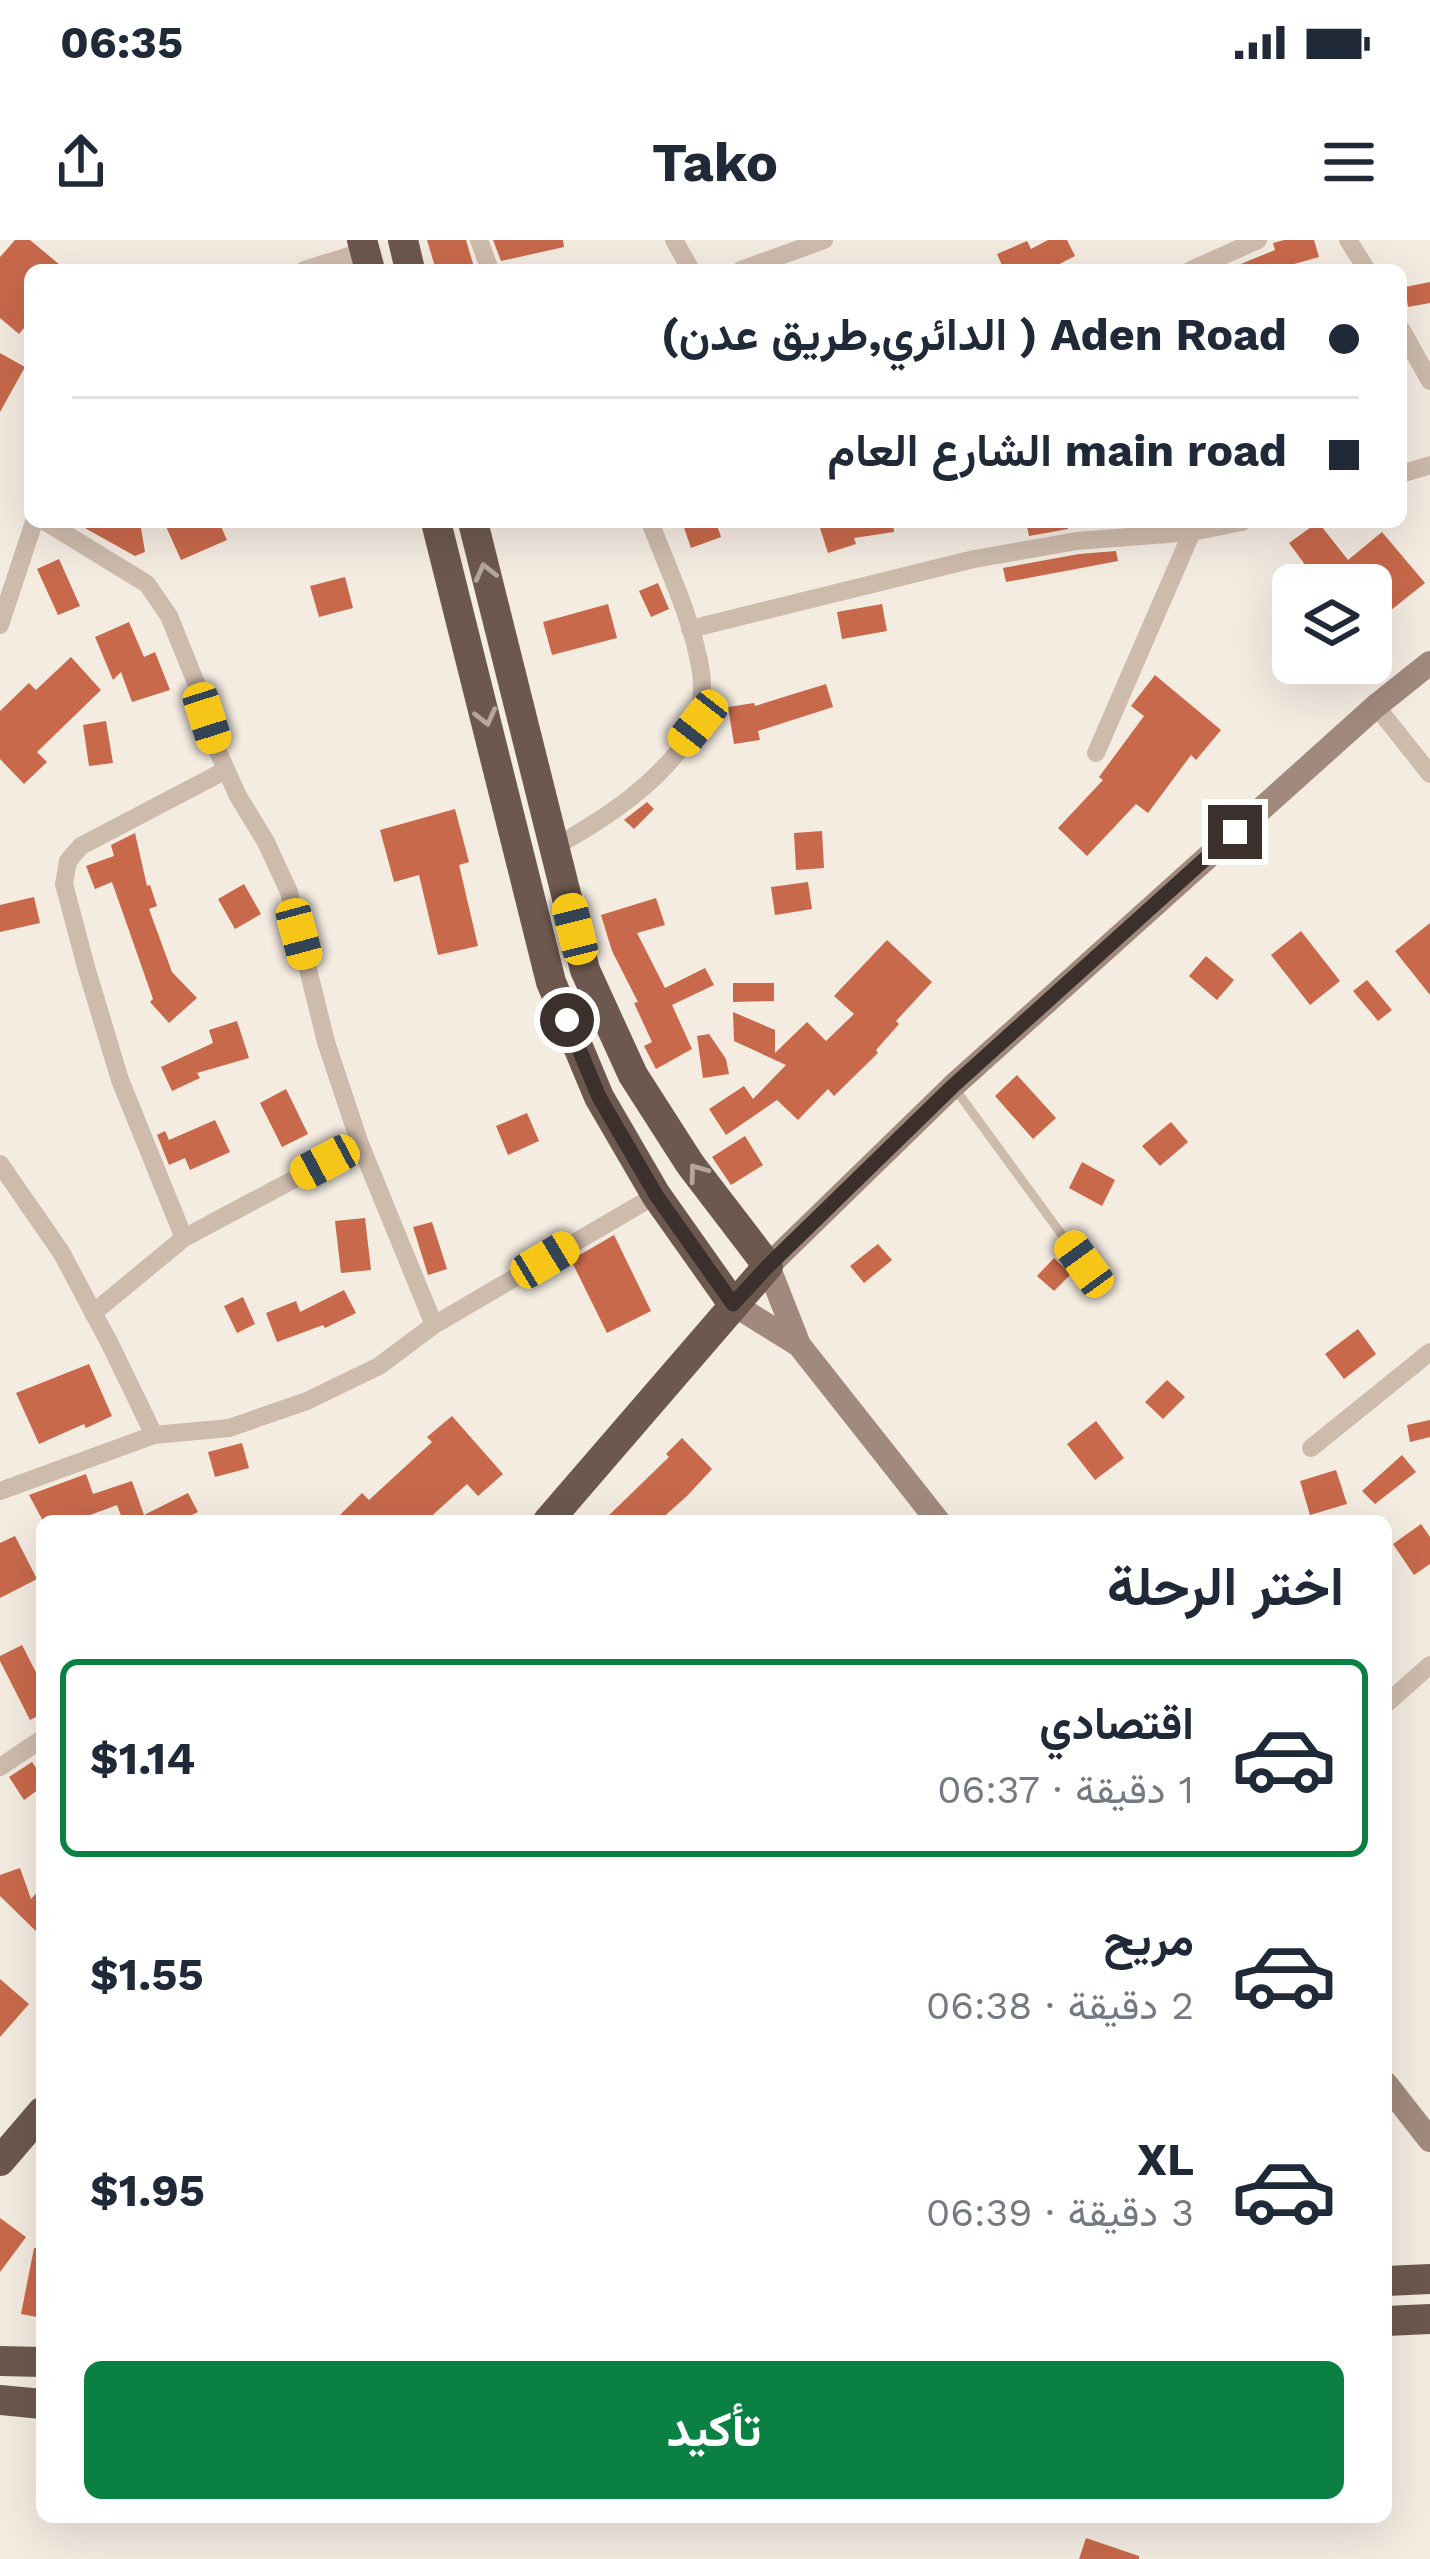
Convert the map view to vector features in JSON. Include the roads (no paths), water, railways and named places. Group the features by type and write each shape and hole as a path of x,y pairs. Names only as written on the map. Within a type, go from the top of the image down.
{"highway":[{"path":"438,528 551,982 599,1097 656,1195 733,1304"},
{"path":"474,528 586,970 634,1075 691,1164 768,1266 553,1515"},
{"path":"472,658 504,647"},
{"path":"551,982 586,970"},
{"path":"0,2161 36,2119"},
{"path":"1392,2281 1430,2279"},
{"path":"1392,2321 1430,2319"},
{"path":"0,2360 36,2362"},
{"path":"0,2400 36,2403"}],"main road":[{"path":"933,1515 799,1345 768,1266 953,1086 1376,706 1430,663"},
{"path":"733,1304 799,1345"},
{"path":"1392,2092 1430,2140"}],"street":[{"path":"758,264 824,240"},
{"path":"1224,247 1258,240"},
{"path":"327,264 365,254"},
{"path":"1407,340 1430,380"},
{"path":"0,625 32,528"},
{"path":"56,528 147,584 169,616 226,770 289,892 326,1042 360,1144 434,1325"},
{"path":"554,847 592,826 660,772 698,723 702,677 690,629 652,528"},
{"path":"690,629 974,559 1077,541 1212,528"},
{"path":"1096,753 1192,532"},
{"path":"1376,706 1430,774"},
{"path":"184,1238 120,1080 64,884 68,861 81,846 226,770"},
{"path":"94,1313 184,1238 360,1144"},
{"path":"0,1164 61,1252 154,1436"},
{"path":"0,1491 154,1436 229,1428 307,1401 379,1366 434,1325 656,1195"},
{"path":"1311,1448 1430,1352"},
{"path":"1392,1699 1430,1665"},
{"path":"0,1767 36,1743"}],"lane":[{"path":"953,1086 1084,1264"}]}
